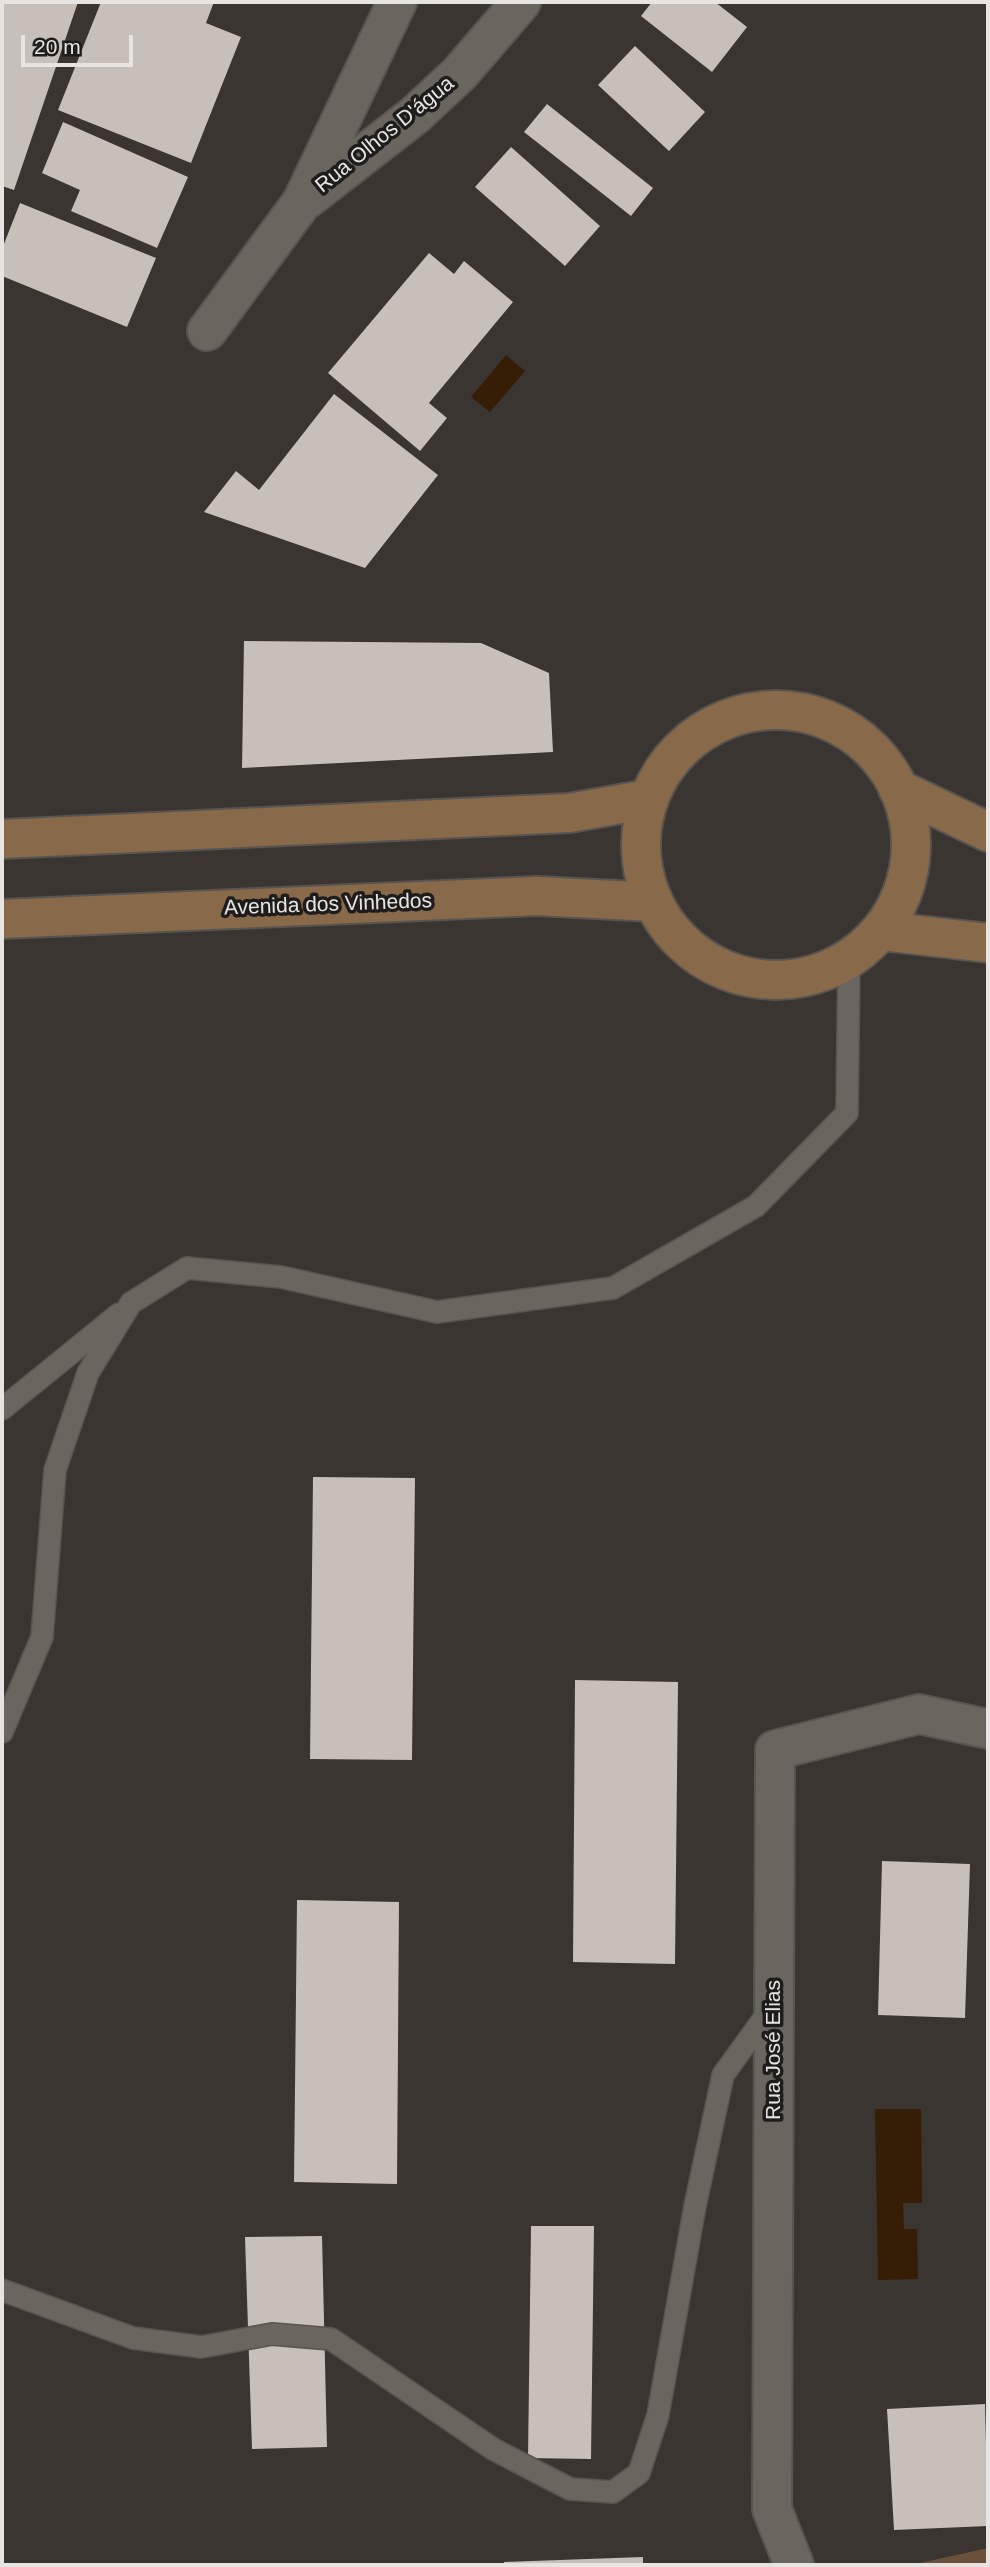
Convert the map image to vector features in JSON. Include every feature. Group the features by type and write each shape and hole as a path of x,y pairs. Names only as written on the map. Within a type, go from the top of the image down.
{"main road":[{"path":"768,708 814,714 856,735 888,769 898,789 906,808 912,851 904,893 882,931 849,960 810,977 767,981 724,971 687,948 659,915 643,871 641,824 655,780 683,744 723,719 768,708"},
{"path":"898,789 988,832"},
{"path":"2,839 569,813 649,799"},
{"name":"Avenida dos Vinhedos","path":"2,919 537,896 654,902"},
{"path":"882,931 988,943"}],"street":[{"name":"Rua Olhos D'água","path":"207,331 302,202 397,2"},
{"name":"Rua Olhos D'água","path":"302,202 415,115 460,73 521,2"},
{"name":"Rua José Elias","path":"794,2565 772,2509 775,1750 919,1714 988,1729"}],"lane":[{"path":"2,1409 131,1303 187,1268 282,1277 437,1311 613,1288 756,1206 847,1113 849,960"},
{"path":"2,1732 42,1637 55,1470 88,1373 131,1303"},
{"path":"2,2290 133,2338 201,2347 272,2334 331,2339 493,2449 569,2489 613,2492 639,2473 658,2415 695,2206 723,2075 774,2006"}],"shaded area":[{"path":"506,355 525,371 490,412 471,397"},
{"path":"875,2109 921,2109 922,2203 903,2203 904,2229 917,2229 918,2279 878,2280"},
{"path":"988,2548 988,2565 911,2565"}],"building":[{"path":"2,2 78,2 14,190 2,186"},
{"path":"101,2 214,2 206,23 241,37 191,163 58,110"},
{"path":"652,2 715,2 747,27 712,72 641,16"},
{"path":"635,46 705,112 669,151 598,85"},
{"path":"547,104 653,188 631,216 524,132"},
{"path":"63,122 188,177 157,248 71,211 80,190 42,173"},
{"path":"511,147 600,226 565,266 475,187"},
{"path":"20,203 156,258 127,327 2,276 2,249"},
{"path":"429,253 454,274 464,261 513,302 429,403 447,418 420,451 328,373"},
{"path":"334,394 438,475 365,568 204,512 236,471 259,490"},
{"path":"244,641 481,643 549,673 553,752 242,768"},
{"path":"313,1477 415,1478 412,1760 310,1759"},
{"path":"575,1680 678,1682 675,1964 573,1962"},
{"path":"882,1861 970,1864 965,2018 878,2015"},
{"path":"297,1900 399,1902 397,2184 294,2182"},
{"path":"531,2226 594,2226 591,2459 528,2458"},
{"path":"322,2236 327,2447 252,2449 245,2237"},
{"path":"985,2404 988,2526 894,2530 887,2409"},
{"path":"643,2557 643,2565 504,2565 504,2562"}]}
